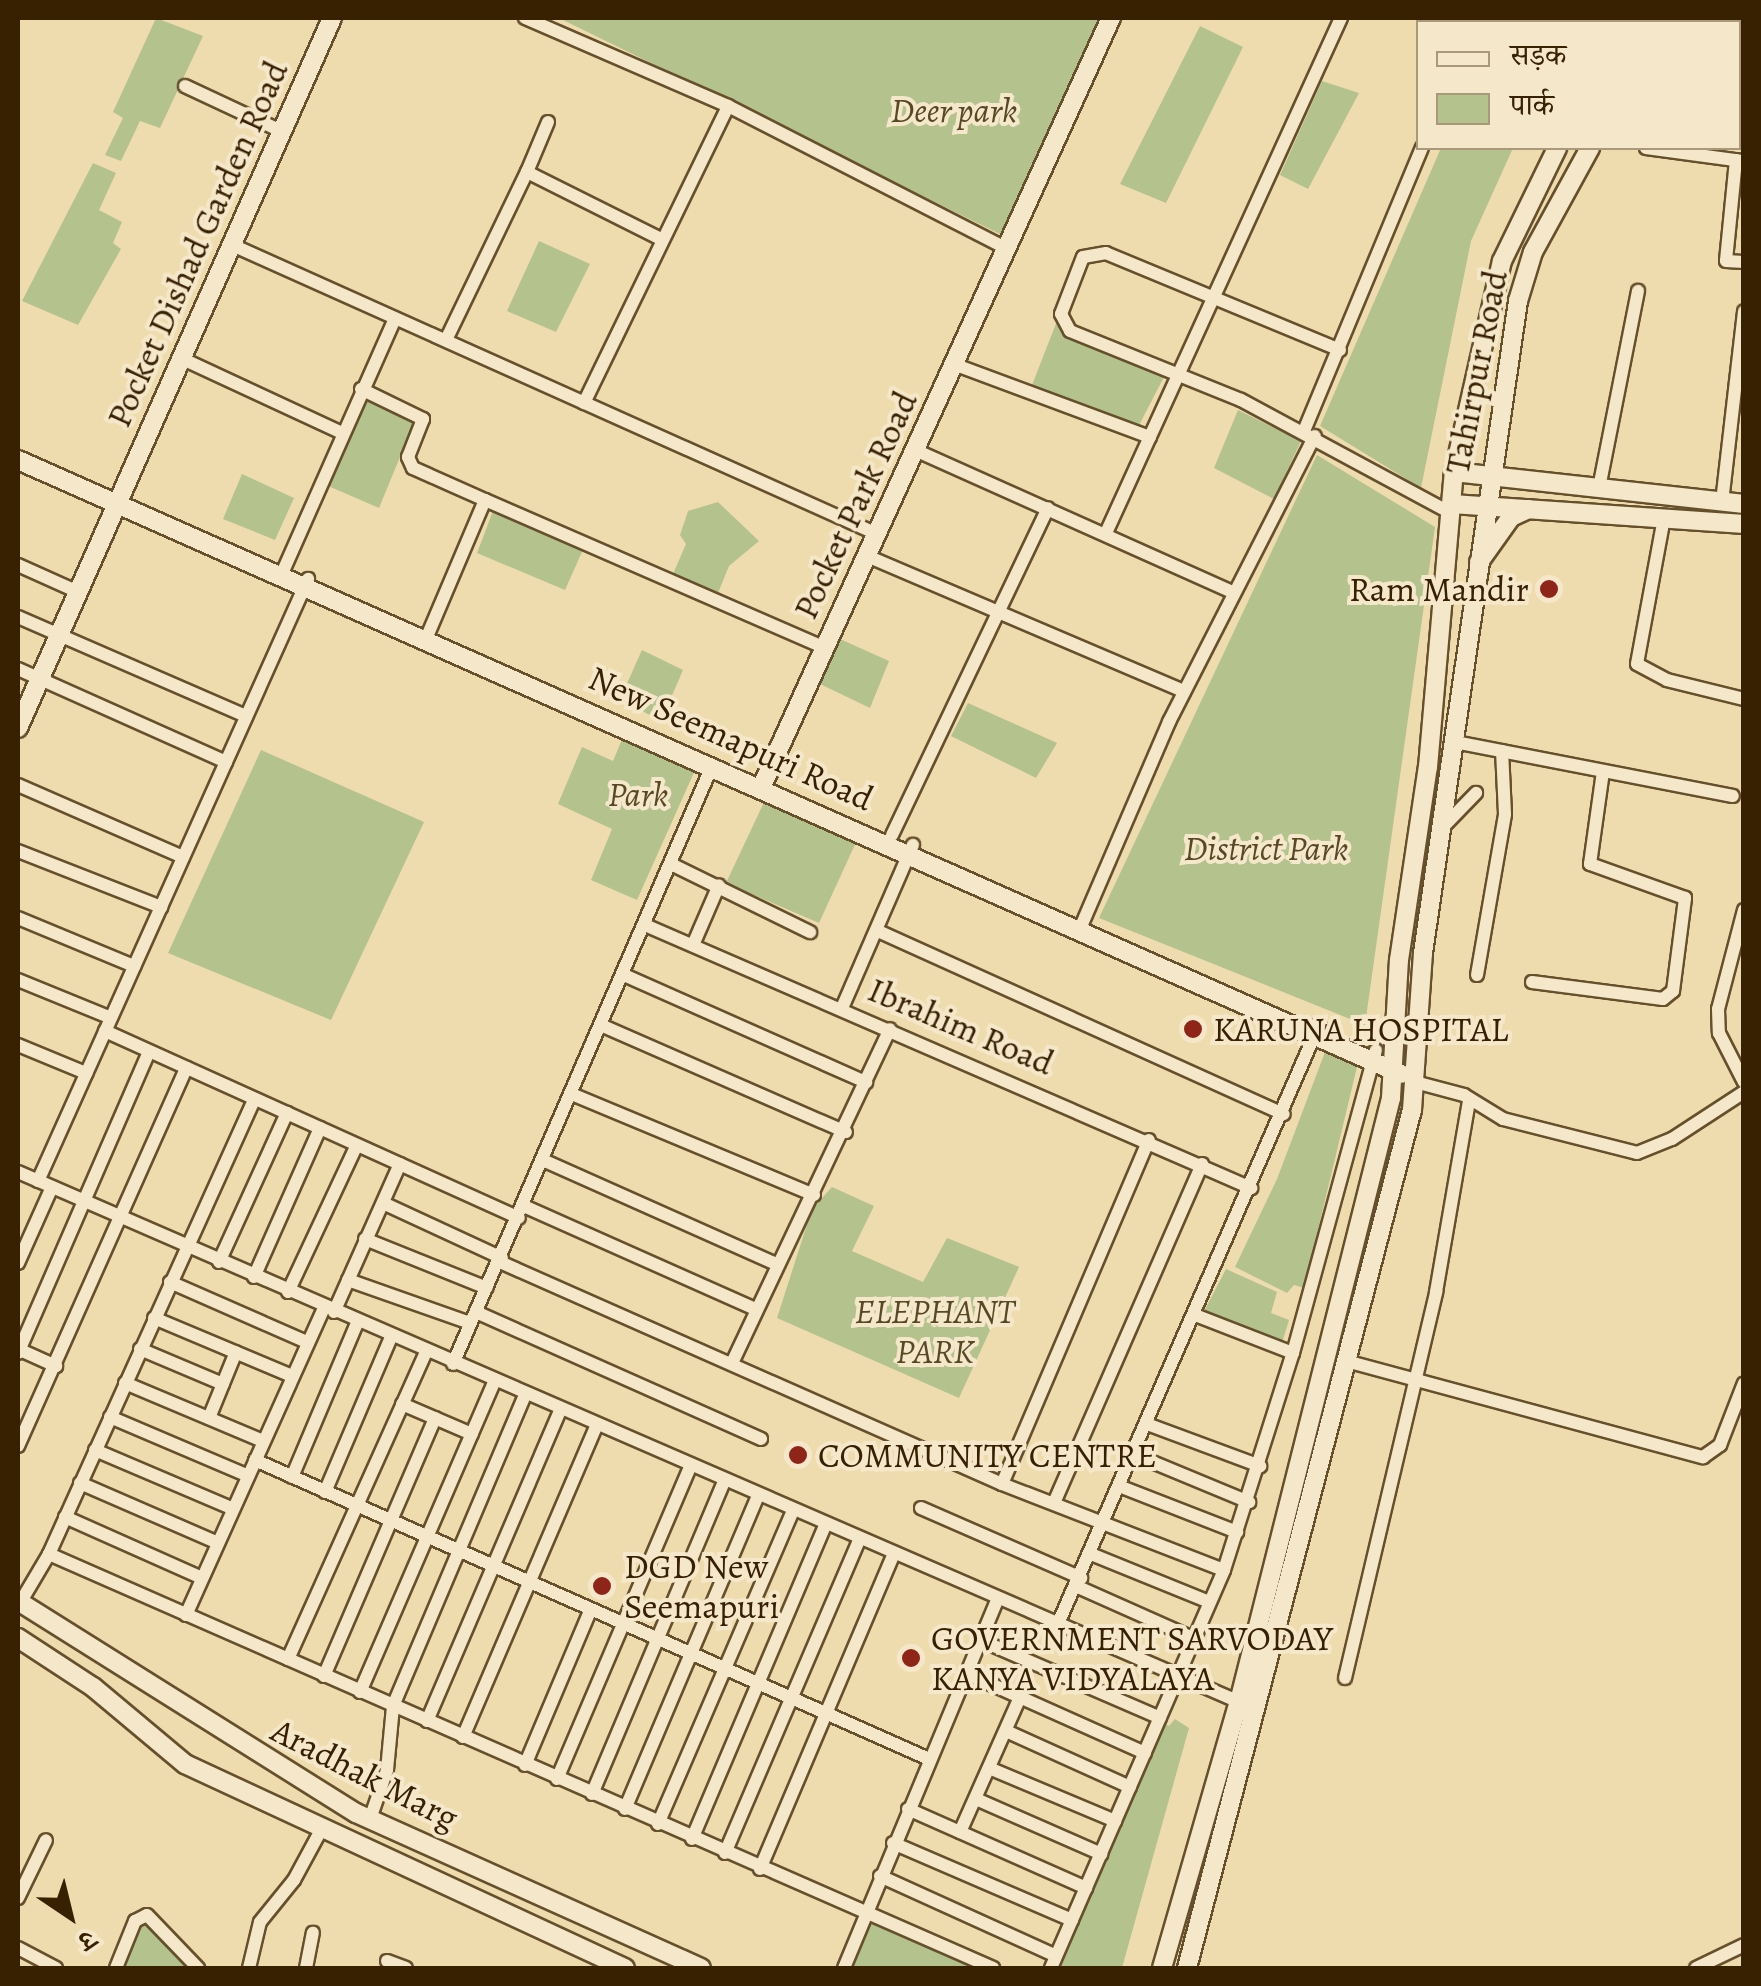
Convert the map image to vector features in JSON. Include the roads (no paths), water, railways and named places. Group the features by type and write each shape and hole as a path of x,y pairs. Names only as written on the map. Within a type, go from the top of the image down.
{"main road":[{"name":"Pocket Dishad Garden Road","path":"18,728 118,500 185,360 230,244 332,18"},
{"name":"Pocket Park Road","path":"763,784 1110,18"},
{"name":"Tahirpur Road","path":"1162,1968 1238,1702 1391,1098 1383,1059 1454,472 1502,261 1556,150"},
{"name":"Tahirpur Road","path":"1187,1968 1258,1706 1416,1074 1424,952 1484,504 1532,252 1589,150"},
{"name":"New Seemapuri Road","path":"18,450 118,500 712,766 892,836 911,849"},
{"name":"New Seemapuri Road","path":"18,460 429,632 1416,1074"},
{"path":"1454,472 1744,504"},
{"path":"1451,508 1484,504 1744,524"},
{"path":"1476,566 1511,517 1529,509"},
{"name":"Aradhak Marg","path":"19,1602 345,1806 702,1968"},
{"name":"Aradhak Marg","path":"18,1638 92,1687 185,1764 625,1968"},
{"path":"326,1832 345,1806"}],"street":[{"path":"524,18 728,106 1007,248"},
{"path":"560,33 566,18"},
{"path":"1106,533 1183,376 1214,296 1341,18"},
{"path":"185,86 281,131"},
{"path":"584,402 728,106"},
{"path":"446,340 548,122"},
{"path":"1081,926 1184,691 1309,434 1421,150"},
{"path":"1676,150 1734,157 1726,261 1744,262"},
{"path":"527,172 661,239"},
{"path":"230,244 877,534"},
{"path":"1340,350 1106,253 1083,257 1061,314 1064,327 1309,434 1451,508"},
{"path":"1599,488 1638,290"},
{"path":"1722,502 1744,311"},
{"path":"284,569 395,318"},
{"path":"185,360 342,433"},
{"path":"956,365 1150,437"},
{"path":"362,389 423,419 408,457 412,468 825,648"},
{"path":"915,450 1232,592"},
{"path":"429,632 484,500"},
{"path":"892,836 1048,508"},
{"path":"1664,518 1637,664 1667,680 1744,698"},
{"path":"867,556 1184,691"},
{"path":"18,565 78,592"},
{"path":"38,1180 306,582"},
{"path":"18,617 246,716"},
{"path":"18,669 226,762"},
{"path":"1454,742 1733,796"},
{"path":"1478,975 1505,814 1502,751"},
{"path":"453,1364 523,1213 712,766"},
{"path":"1532,982 1655,998 1673,991 1686,898 1590,864 1603,771"},
{"path":"18,785 183,857"},
{"path":"1442,828 1476,793"},
{"path":"842,1008 911,849"},
{"path":"18,851 160,907"},
{"path":"670,864 810,932"},
{"path":"693,945 719,885"},
{"path":"1744,910 1718,1009 1719,1033 1744,1082"},
{"path":"18,918 134,966"},
{"name":"Ibrahim Road","path":"645,925 1149,1140 1250,1188"},
{"path":"878,931 1284,1114"},
{"path":"624,975 866,1082"},
{"path":"18,980 108,1025 150,1052 356,1145 755,1309"},
{"path":"603,1026 846,1132"},
{"path":"733,1362 776,1264 846,1132 890,1028"},
{"path":"1057,1626 1080,1582 1318,1030"},
{"path":"18,1044 86,1073"},
{"path":"56,1366 18,1350 150,1052"},
{"path":"880,1876 1054,1962 1195,1639 1250,1502 1383,1059"},
{"path":"18,1446 186,1068"},
{"path":"1416,1074 1502,1119 1637,1152 1672,1139 1744,1092"},
{"path":"574,1095 814,1195"},
{"path":"19,1602 49,1554 254,1098"},
{"path":"1345,1678 1416,1380 1470,1101"},
{"path":"219,1262 287,1114"},
{"path":"254,1277 320,1128"},
{"path":"1002,1484 1149,1140"},
{"path":"288,1292 356,1145"},
{"path":"545,1162 776,1264"},
{"path":"186,1616 307,1342 348,1280 400,1164"},
{"path":"1054,1502 1202,1164"},
{"path":"18,1172 1057,1626 1238,1702 1258,1706"},
{"path":"18,1263 52,1187"},
{"path":"382,1203 500,1260 1002,1484 1106,1521 1224,1570"},
{"path":"365,1239 486,1288"},
{"path":"348,1280 473,1318 761,1438"},
{"path":"170,1282 307,1342"},
{"path":"1195,1315 1294,1353"},
{"path":"154,1318 292,1376"},
{"path":"292,1477 357,1323"},
{"path":"325,1492 391,1337"},
{"path":"140,1349 223,1384"},
{"path":"209,1418 236,1352"},
{"path":"288,1660 426,1352"},
{"path":"1346,1360 1704,1458 1720,1445 1744,1383"},
{"path":"360,1692 494,1382"},
{"path":"125,1383 263,1441"},
{"path":"370,1819 387,1770 394,1706 525,1396"},
{"path":"402,1404 472,1434"},
{"path":"427,1721 560,1410"},
{"path":"110,1416 248,1476"},
{"path":"324,1676 435,1418"},
{"path":"1147,1424 1260,1466"},
{"path":"463,1737 596,1426"},
{"path":"95,1450 233,1509"},
{"path":"1134,1454 1250,1502"},
{"path":"255,1460 929,1759"},
{"path":"557,1779 690,1467"},
{"path":"592,1794 724,1481"},
{"path":"80,1484 218,1543"},
{"path":"1119,1486 1237,1532"},
{"path":"625,1809 758,1496"},
{"path":"921,1508 1195,1639"},
{"path":"658,1824 793,1511"},
{"path":"65,1518 202,1578"},
{"path":"692,1839 825,1525"},
{"path":"725,1853 859,1540"},
{"path":"49,1554 993,1968"},
{"path":"1091,1554 1209,1602"},
{"path":"760,1868 893,1555"},
{"path":"844,1968 863,1914 997,1600"},
{"path":"525,1765 591,1609"},
{"path":"980,1640 1160,1718"},
{"path":"966,1673 1144,1753"},
{"path":"960,1832 1020,1696"},
{"path":"1006,1730 1130,1787"},
{"path":"989,1768 1115,1821"},
{"path":"976,1799 1101,1854"},
{"path":"908,1809 1086,1888"},
{"path":"250,1968 260,1922 326,1832"},
{"path":"18,1898 46,1840"},
{"path":"894,1843 1072,1920"},
{"path":"116,1968 136,1921 147,1915 198,1968"},
{"path":"306,1968 313,1933"},
{"path":"1696,1968 1744,1945"},
{"path":"18,1948 56,1968"},
{"path":"387,1960 406,1968"}],"place":[{"name":"Ram Mandir","path":"1549,589"},
{"name":"KARUNA HOSPITAL","path":"1193,1029"},
{"name":"COMMUNITY CENTRE","path":"798,1455"},
{"name":"DGD New Seemapuri","path":"602,1586"},
{"name":"GOVERNMENT SARVODAY KANYA VIDYALAYA","path":"911,1658"}],"park label":[{"name":"Deer park","path":"954,110"},
{"name":"Park","path":"638,794"},
{"name":"District Park","path":"1266,848"},
{"name":"ELEPHANT PARK","path":"935,1331"}]}
